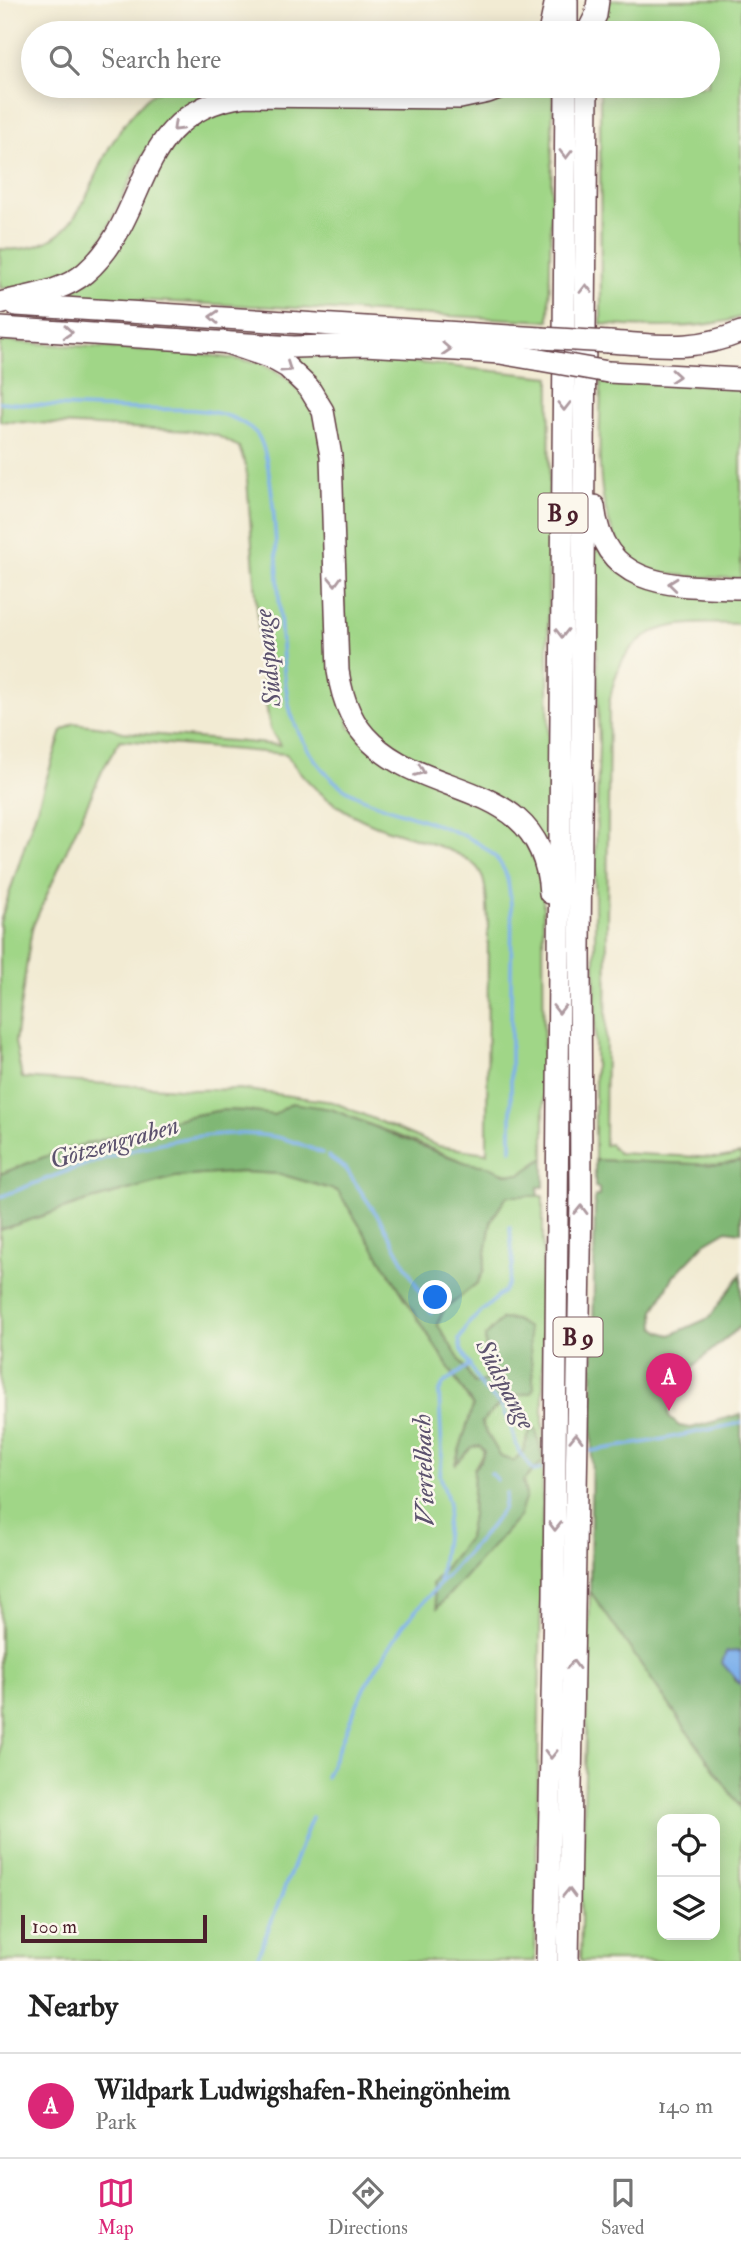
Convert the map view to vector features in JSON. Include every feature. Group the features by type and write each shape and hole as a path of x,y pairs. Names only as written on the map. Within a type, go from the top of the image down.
{"highway":[{"path":"552,21 556,0"},
{"path":"567,0 567,21"},
{"path":"587,0 587,21"},
{"path":"593,21 598,0"},
{"path":"0,304 57,289 86,272 107,248 164,140 188,116 203,107 230,98"},
{"name":"B 9","path":"547,1961 555,1569 566,98"},
{"name":"B 9","path":"568,1961 581,1199 580,948 587,98"},
{"path":"0,304 688,347 741,332"},
{"path":"0,328 294,347 364,345 500,353 608,372 741,379"},
{"path":"224,342 271,358 287,367 309,388 323,411 331,456 338,671 349,711 362,732 390,757 487,799 524,826 540,848 544,861 550,890 550,911 559,941"},
{"path":"586,456 596,519 601,536 616,559 642,578 656,583 741,587"}],"green space":[{"path":"609,0 741,0 741,317 690,326 601,324 600,98 720,98 720,21 605,21"},
{"path":"147,98 265,98 168,122 140,160 106,232 89,259 50,283 21,289 0,288 0,249 25,249 44,243 60,233 82,204 109,148"},
{"path":"395,98 553,98 549,321 55,296 73,288 170,142 193,122 236,105"},
{"path":"0,341 201,354 260,363 287,378 309,401 320,427 349,727 516,828 532,854 543,887 544,1158 532,1167 514,1174 467,1163 331,1109 274,1115 222,1110 185,1117 60,1151 0,1174 0,922 62,731 74,723 123,732 280,745 270,729 263,685 246,467 239,447 216,435 191,431 0,421","holes":["120,740 286,754 315,788 349,813 377,826 447,849 472,862 482,875 488,922 487,1153 438,1146 333,1102 240,1089 194,1090 22,1078 15,1042 32,928 103,769"]},
{"path":"274,353 392,360 550,377 549,855 510,805 413,761 387,745 362,718 348,685 334,433"},
{"path":"601,380 741,387 741,578 653,571 626,554 614,534 601,483"},
{"path":"594,543 619,571 741,592 741,624 692,624 653,632 637,642 625,657 615,677 609,705 605,1145 610,1144 618,1153 718,1158 741,1154 741,1161 719,1165 595,1160 595,877 599,743"},
{"path":"292,1103 331,1109 436,1152 467,1163 487,1166 505,1174 521,1174 544,1158 544,1187 538,1187 538,1196 507,1196 491,1221 483,1272 477,1283 444,1310 437,1324 475,1384 486,1380 485,1337 502,1319 515,1320 528,1328 534,1388 531,1393 507,1397 481,1423 501,1457 514,1461 523,1451 531,1429 536,1429 543,1461 523,1481 526,1496 519,1517 437,1608 432,1584 468,1538 474,1469 484,1451 480,1446 472,1447 455,1465 473,1406 338,1191 280,1174 242,1172 175,1177 84,1202 0,1230 0,1174 60,1151 185,1117 222,1110 274,1115"},
{"path":"595,1160 718,1165 741,1161 741,1232 727,1230 705,1243 673,1277 654,1311 655,1327 671,1335 709,1318 741,1274 741,1326 706,1355 684,1378 670,1403 669,1417 679,1426 691,1428 741,1414 741,1651 727,1652 734,1680 741,1685 741,1808 590,1591 595,1196 599,1196 599,1188 595,1187"},
{"path":"242,1172 280,1174 338,1191 473,1407 455,1463 472,1447 480,1446 484,1451 474,1469 468,1538 432,1584 438,1607 526,1496 523,1481 543,1461 535,1961 0,1961 0,1230 84,1202 175,1177"},
{"path":"507,1196 543,1196 543,1461 531,1429 523,1451 514,1461 501,1457 481,1423 507,1397 531,1393 515,1320 502,1319 485,1337 486,1380 475,1384 437,1324 444,1310 477,1283 483,1273 491,1221"},
{"path":"590,1591 741,1808 741,1961 580,1961"}],"water":[{"path":"741,1651 741,1685 722,1663 726,1652"}],"waterway":[{"name":"Südspange","path":"0,402 201,410 231,417 255,432 264,449 270,480 286,690 292,716 305,744 323,770 338,784 357,796 433,823 481,845 497,860 507,878 512,925 511,1150"},
{"name":"Götzengraben","path":"0,1197 136,1149 208,1135 276,1137 322,1153"},
{"name":"Götzengraben","path":"328,1156 346,1169 383,1224 431,1312"},
{"name":"Südspange","path":"510,1227 513,1265 508,1284 503,1292 469,1323 459,1340 482,1388 500,1404 519,1452 534,1471 541,1469"},
{"name":"Viertelbach","path":"439,1585 449,1504 440,1475 442,1453 439,1393 444,1383 470,1365"},
{"name":"Viertelbach","path":"591,1451 741,1423"},
{"name":"Viertelbach","path":"491,1473 497,1480"},
{"name":"Viertelbach","path":"326,1777 364,1688 403,1625 491,1526 503,1509 506,1493"},
{"name":"Viertelbach","path":"256,1961 312,1817"}],"place":[{"name":"Wildpark Ludwigshafen-Rheingönheim","path":"669,1411"}]}
